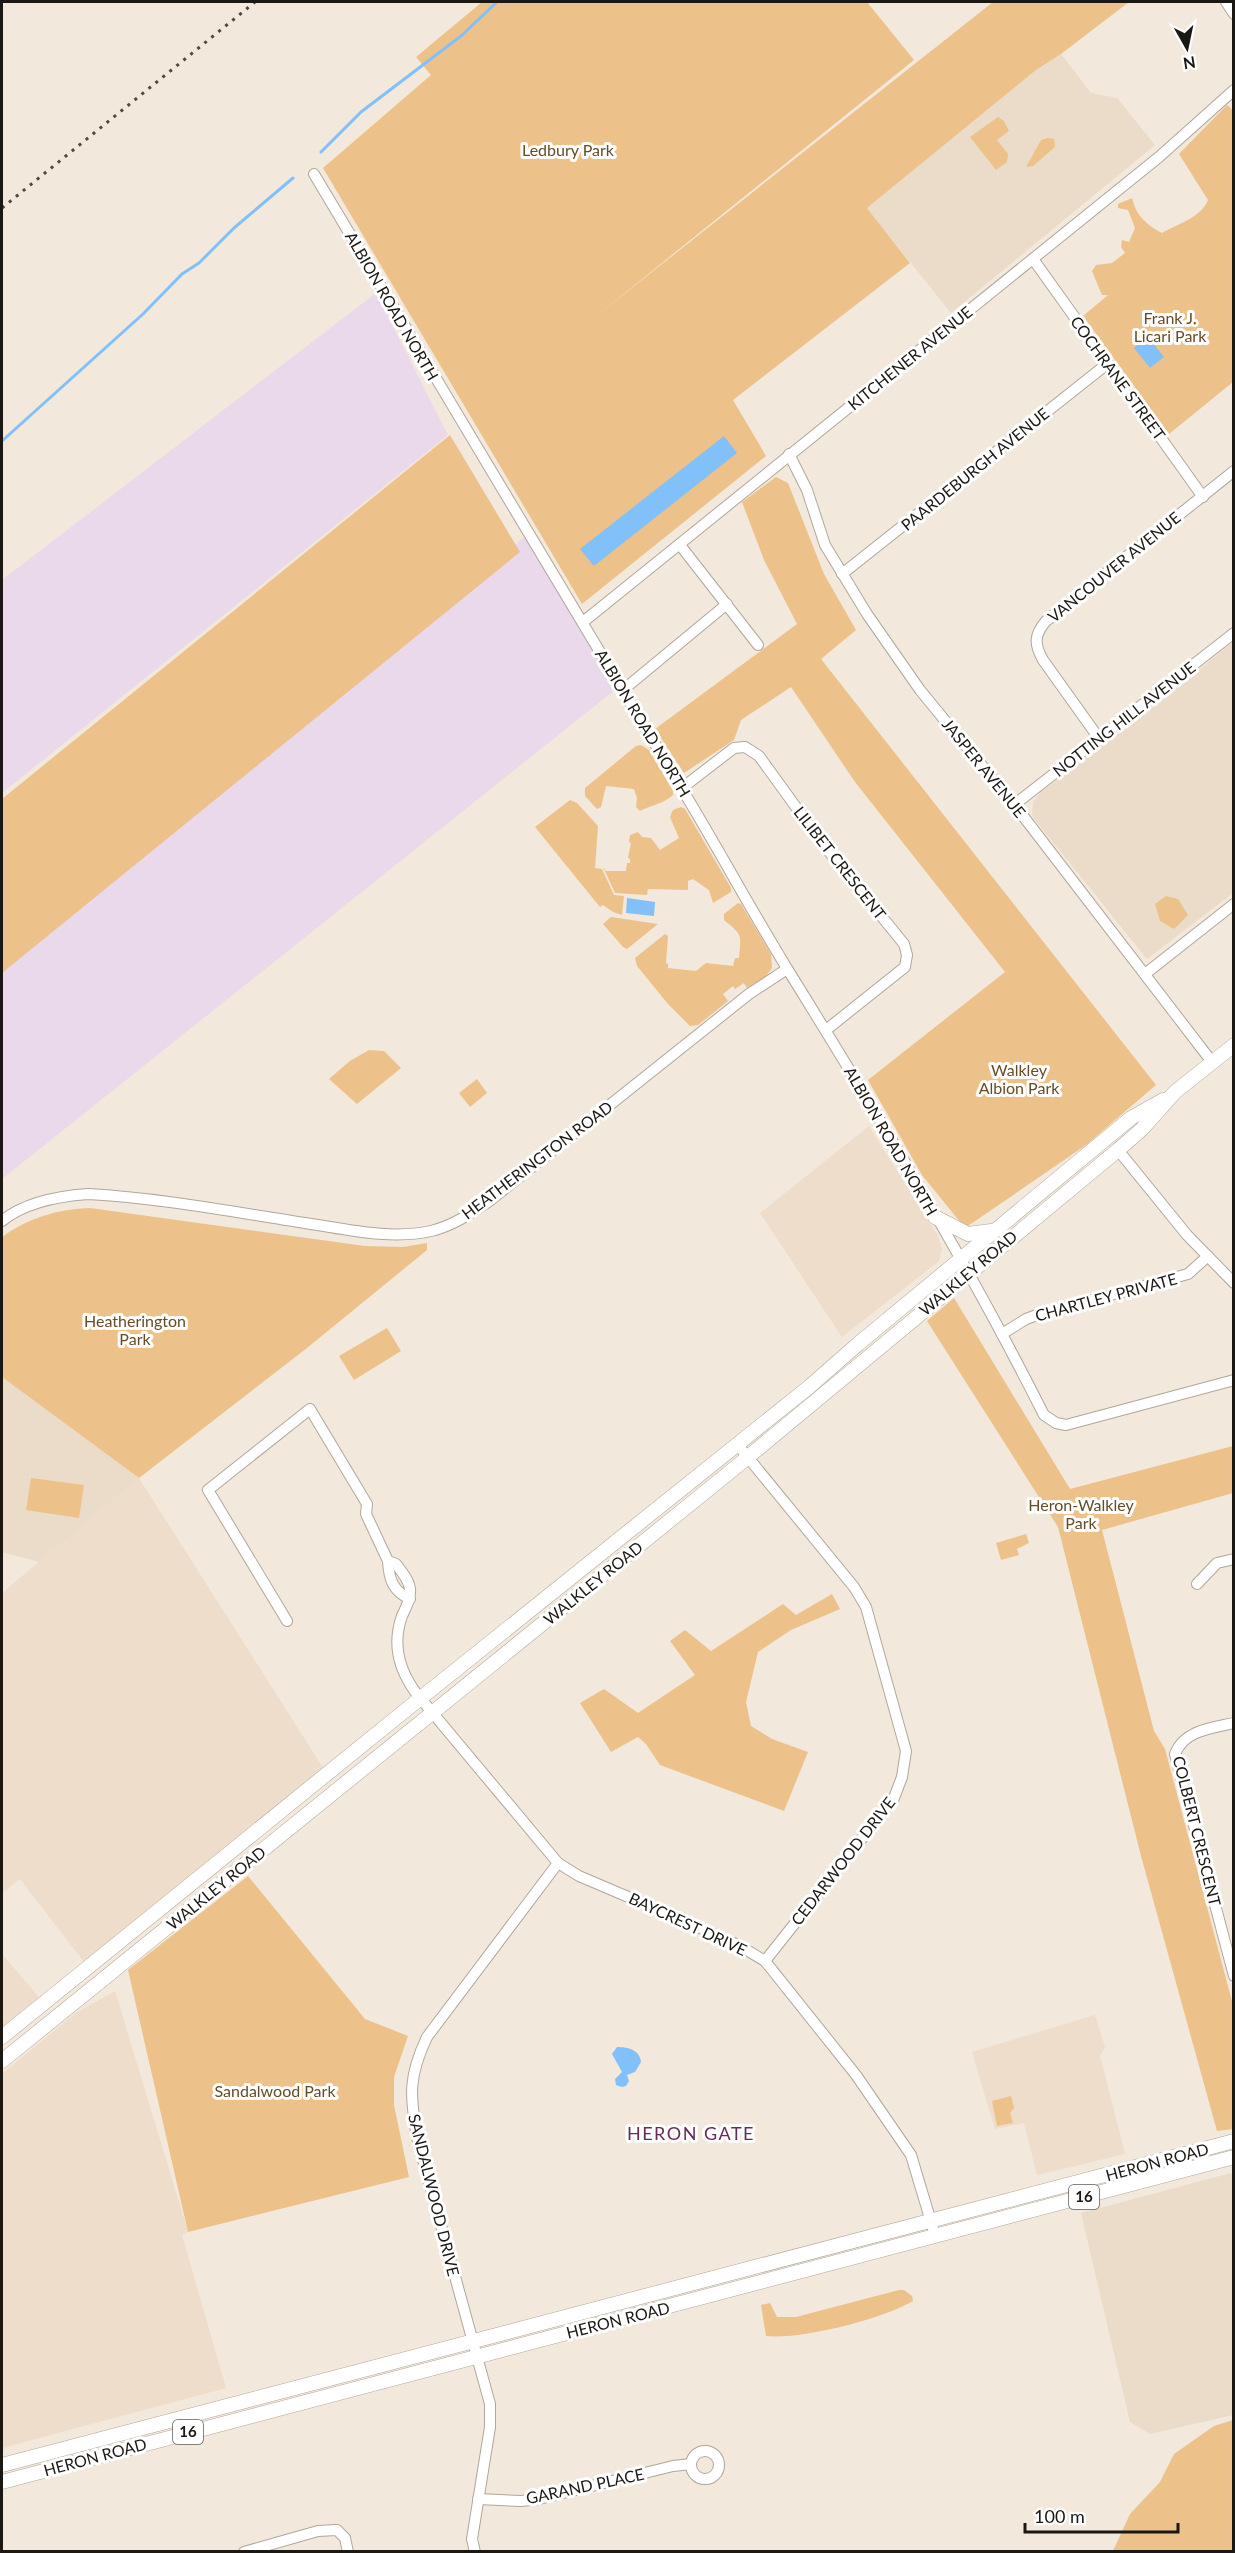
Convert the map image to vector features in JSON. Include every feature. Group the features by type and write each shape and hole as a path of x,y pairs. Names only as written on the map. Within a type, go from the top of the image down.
{"main road":[{"name":"WALKLEY ROAD","path":"2,2037 420,1698 809,1387 1131,1118 1175,1092 1233,1045"},
{"name":"WALKLEY ROAD","path":"2,2061 748,1457 1142,1129 1175,1092"},
{"path":"935,1217 968,1234 994,1231"},
{"name":"HERON ROAD","path":"2,2465 1233,2141"},
{"name":"HERON ROAD","path":"2,2482 1233,2157"},
{"path":"671,2288 675,2305"}],"street":[{"path":"1226,2 1233,14"},
{"name":"KITCHENER AVENUE","path":"583,622 1159,157 1233,90"},
{"name":"ALBION ROAD NORTH","path":"314,174 462,425 682,788 787,969 826,1030 968,1273 1044,1415 1056,1423 1066,1425 1233,1380"},
{"name":"COCHRANE STREET","path":"1033,259 1203,497"},
{"name":"PAARDEBURGH AVENUE","path":"842,574 1107,364"},
{"name":"JASPER AVENUE","path":"789,454 807,490 825,545 867,614 920,690 1014,805 1212,1062"},
{"name":"VANCOUVER AVENUE","path":"1098,737 1043,660 1035,638 1039,629 1233,471"},
{"path":"680,545 758,645"},
{"path":"623,690 727,604"},
{"name":"NOTTING HILL AVENUE","path":"1014,805 1233,633"},
{"name":"LILIBET CRESCENT","path":"682,788 734,748 745,747 759,756 822,843 904,944 907,955 905,967 826,1030"},
{"path":"1145,974 1233,904"},
{"name":"HEATHERINGTON ROAD","path":"2,1221 27,1207 73,1195 88,1194 378,1234 433,1230 455,1222 488,1202 749,994 787,969"},
{"path":"1118,1149 1187,1235 1233,1283"},
{"name":"CHARTLEY PRIVATE","path":"1002,1334 1036,1315 1188,1274 1208,1256"},
{"name":"BAYCREST DRIVE","path":"287,1621 208,1490 310,1409 367,1504 366,1514 388,1562 396,1564 410,1587 410,1599 400,1624 397,1646 401,1670 420,1698 558,1863 579,1876 740,1946 765,1961 856,2075 911,2155 935,2235"},
{"name":"CEDARWOOD DRIVE","path":"737,1444 854,1587 866,1607 906,1751 902,1777 894,1798 765,1961"},
{"path":"1197,1584 1217,1563 1233,1559"},
{"name":"COLBERT CRESCENT","path":"1233,1723 1193,1733 1178,1747 1175,1754 1233,1976"},
{"name":"SANDALWOOD DRIVE","path":"475,2552 472,2539 490,2427 490,2404 417,2138 411,2081 416,2060 427,2037 558,1863"},
{"name":"GARAND PLACE","path":"478,2499 521,2501 539,2499 673,2466 691,2464"},
{"path":"244,2552 318,2531 337,2530 345,2538 348,2552"}],"shaded area":[{"path":"1061,54 1091,93 1117,98 1155,145 951,313 867,208 1036,70"},
{"path":"376,293 448,435 2,793 2,580"},
{"path":"526,536 616,689 2,1179 2,966"},
{"path":"1233,642 1233,893 1147,959 1032,816 1033,802 1040,793 1155,706"},
{"path":"869,1126 938,1236 942,1249 939,1261 842,1337 760,1213"},
{"path":"2,1377 139,1478 39,1562 2,1552"},
{"path":"139,1478 325,1771 84,1962 20,1879 2,1893 2,1593"},
{"path":"2,1954 39,1997 2,2027"},
{"path":"115,1991 188,2232 182,2235 226,2388 2,2448 2,2074 76,2013"},
{"path":"1095,2015 1105,2047 1100,2056 1125,2154 1037,2175 1024,2123 995,2129 972,2052"},
{"path":"1231,2173 1234,2183 1233,2415 1150,2434 1130,2422 1081,2213"}],"green space":[{"name":"Ledbury Park","path":"482,2 867,2 914,60 595,317 993,2 1129,2 1061,54 1036,70 867,208 910,263 733,400 766,456 582,604 323,168 431,75 416,57"},
{"name":"Frank J. Licari Park","path":"1227,105 1234,111 1233,382 1169,434 1083,316 1108,295 1102,295 1092,271 1096,265 1112,263 1125,253 1121,247 1122,240 1129,242 1135,228 1128,210 1118,208 1118,204 1132,198 1136,210 1143,219 1162,233 1188,220 1205,206 1208,200 1179,154"},
{"path":"998,117 1004,121 1009,131 997,140 1008,154 1007,162 996,170 970,137"},
{"path":"1054,139 1055,147 1033,166 1026,167 1041,140"},
{"path":"450,435 520,552 2,973 2,799"},
{"name":"Walkley Albion Park","path":"776,477 788,483 824,574 856,630 821,659 1156,1085 1086,1145 965,1228 922,1175 868,1080 1005,972 855,782 791,687 741,720 734,740 684,773 655,729 797,624 764,560 742,502"},
{"path":"641,745 649,750 673,791 673,795 640,811 636,807 637,798 634,789 606,786 601,807 597,809 585,796 585,788 636,746"},
{"path":"570,800 577,803 598,826 595,868 602,869 614,895 624,896 622,915 603,905 600,907 535,827"},
{"path":"681,807 685,809 731,888 731,892 713,903 709,890 693,879 688,881 688,890 648,889 647,895 615,893 603,867 606,871 626,871 627,863 630,863 628,858 630,835 638,832 642,837 651,838 660,850 679,838 670,817 673,810"},
{"path":"1166,896 1178,899 1188,915 1174,929 1160,921 1155,904"},
{"path":"738,903 741,904 771,954 772,968 766,976 747,988 744,983 735,989 733,986 723,994 728,1001 698,1025 690,1026 668,1004 637,966 635,958 665,934 668,936 666,963 668,968 696,971 706,963 733,966 735,958 739,958 740,939 738,932 724,920 724,914"},
{"path":"611,917 658,924 627,949 603,924"},
{"path":"369,1050 384,1051 401,1068 357,1104 329,1079 350,1061"},
{"path":"477,1079 487,1093 470,1107 459,1093"},
{"name":"Heatherington Park","path":"90,1208 365,1246 403,1247 427,1243 427,1250 307,1348 139,1478 2,1377 2,1237 44,1216 66,1210"},
{"name":"Heron-Walkley Park","path":"954,1298 1070,1489 1233,1446 1233,1493 1102,1530 1154,1731 1165,1749 1233,2005 1233,2129 1217,2131 1141,1856 1058,1527 927,1321"},
{"path":"387,1328 401,1351 354,1380 339,1356"},
{"path":"31,1478 84,1485 79,1518 26,1510"},
{"path":"1026,1534 1029,1543 1017,1549 1019,1555 1001,1560 996,1543"},
{"path":"832,1594 840,1609 791,1630 758,1652 746,1702 751,1726 772,1739 808,1752 784,1811 660,1765 646,1744 638,1737 611,1752 580,1703 604,1689 638,1713 695,1675 670,1641 685,1630 711,1651 783,1604 796,1615"},
{"name":"Sandalwood Park","path":"248,1876 365,2019 408,2036 394,2077 394,2105 409,2177 188,2232 128,1970"},
{"path":"1011,2096 1014,2108 1010,2113 1013,2123 997,2126 992,2101"},
{"path":"904,2290 912,2296 913,2301 882,2315 841,2327 799,2335 766,2336 761,2305 770,2303 777,2317 796,2317"},
{"path":"1233,2420 1233,2551 1113,2551 1130,2514 1160,2482 1174,2454 1214,2426"}],"water":[{"path":"1148,337 1164,357 1150,368 1134,348"},
{"path":"724,436 737,453 594,566 580,549"},
{"path":"627,898 655,902 654,916 626,913"},
{"path":"617,2047 633,2050 641,2062 635,2072 627,2075 629,2081 626,2086 622,2087 616,2085 615,2079 622,2072 612,2054"}],"waterway":[{"path":"321,152 361,112 461,36 497,2"},
{"path":"2,441 143,314 182,274 199,263 234,228 293,178"}],"railway":[{"path":"2,208 255,2"}],"district":[{"name":"HERON GATE","path":"691,2134"}]}
